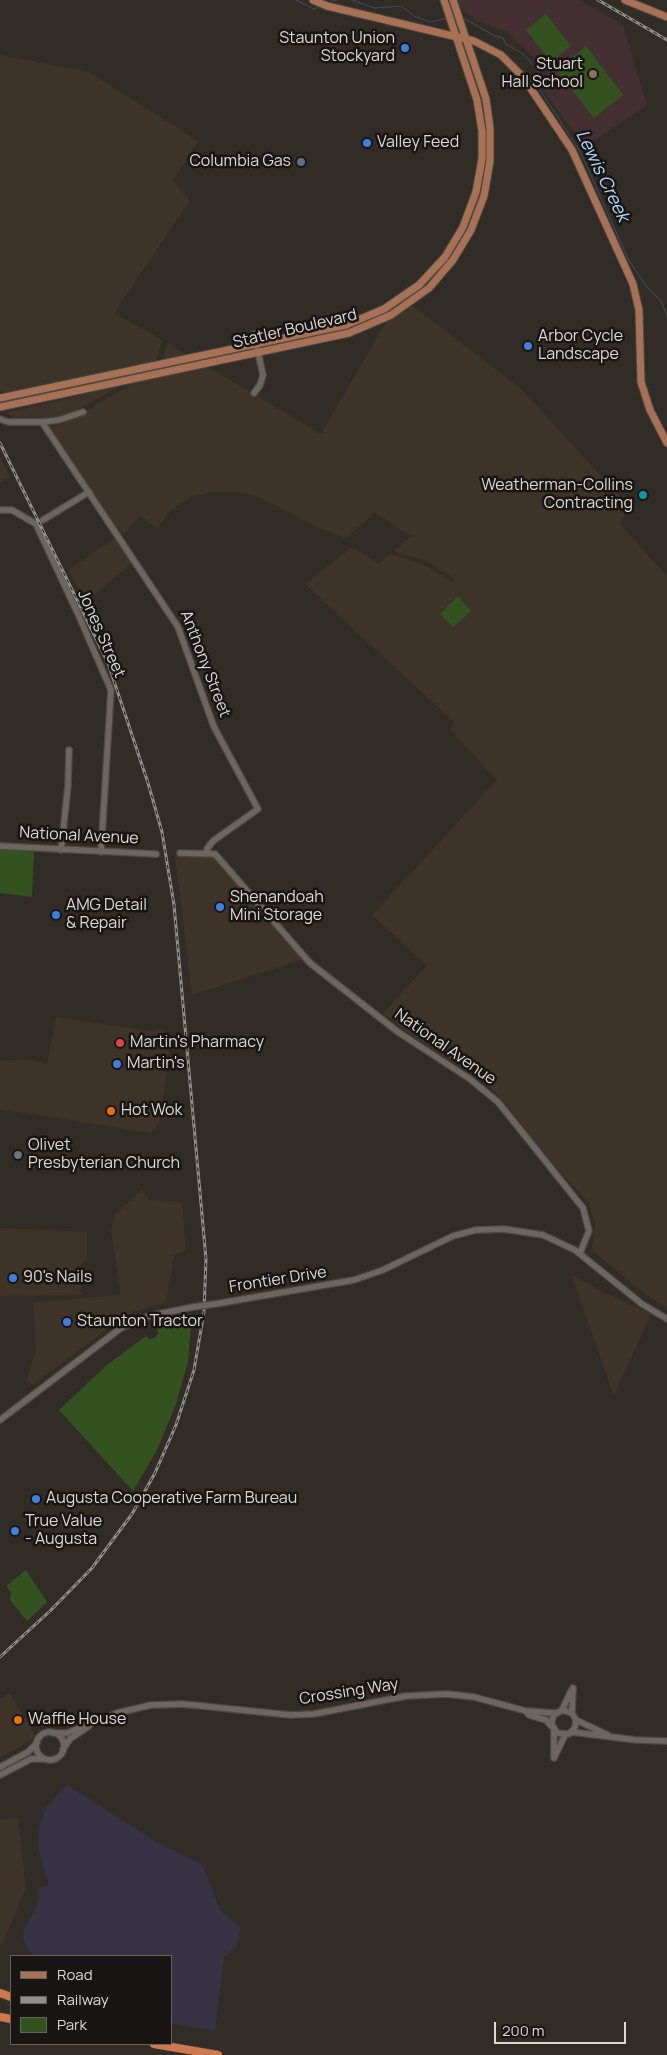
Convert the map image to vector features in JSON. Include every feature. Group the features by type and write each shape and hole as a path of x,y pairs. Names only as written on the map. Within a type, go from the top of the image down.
{"highway":[{"path":"160,2045 218,2055"}],"main road":[{"name":"Statler Boulevard","path":"1,398 346,325 377,313 419,285 436,268 453,245 474,200 480,176 482,142 478,103 444,0"},
{"path":"625,0 667,18"},
{"path":"318,2 455,34 484,45 504,58 524,77 574,154 637,295 641,382 652,415 667,443"},
{"name":"Statler Boulevard","path":"3,407 343,334 379,322 421,294 453,260 467,238 479,212 490,161 488,114 472,56 454,3"},
{"path":"442,30 450,18"},
{"path":"472,56 477,48 484,45"}],"street":[{"path":"254,334 264,375 254,393"},
{"path":"0,419 25,423 42,422 59,420 83,412"},
{"name":"Anthony Street","path":"42,422 176,622 214,727 258,809 213,841 207,849 207,853"},
{"path":"44,520 88,492"},
{"name":"Jones Street","path":"0,510 12,510 36,524 78,614 112,695 101,852"},
{"path":"61,850 69,777 69,750"},
{"name":"National Avenue","path":"0,846 156,854"},
{"path":"180,853 207,853"},
{"name":"National Avenue","path":"207,853 215,854 310,963 398,1032 481,1087 502,1106 583,1208 588,1221 588,1231 580,1253"},
{"name":"Frontier Drive","path":"0,1420 120,1328 149,1316 354,1280 383,1270 446,1238 476,1230 504,1229 530,1232 557,1241 580,1253"},
{"path":"580,1253 642,1304 667,1319"},
{"path":"608,1735 576,1720 572,1713 574,1688 552,1719 554,1758 565,1735 572,1732 646,1741 667,1740"},
{"name":"Crossing Way","path":"53,1732 67,1733 142,1705 183,1704 290,1715 314,1714 418,1694 461,1695 526,1711 559,1711"},
{"name":"Crossing Way","path":"526,1711 529,1714 546,1720 553,1729"},
{"path":"559,1711 572,1713"},
{"path":"572,1732 576,1720"},
{"name":"Crossing Way","path":"64,1749 70,1739 89,1726"},
{"path":"553,1729 565,1735"},
{"path":"0,1767 28,1752 44,1734 53,1732 62,1740 64,1749 59,1757 31,1759 0,1776"},
{"path":"37,1743 40,1755 47,1759"},
{"path":"0,1771 7,1763"}],"shaded area":[{"name":"Stuart Hall School","path":"458,0 579,0 623,25 647,105 585,147 543,90 553,82 538,61 507,32 476,20 460,7"},
{"path":"0,55 89,72 198,141 173,180 190,201 114,313 162,340 156,361 5,394 4,391 0,392"},
{"path":"413,306 520,388 629,506 620,524 667,576 667,1308 646,1295 592,1250 595,1223 588,1202 553,1164 495,1092 475,1076 415,1038 383,1013 427,965 372,915 497,780 450,729 455,723 305,584 352,547 379,564 390,554 427,566 452,582 455,579 426,561 394,551 411,536 375,513 346,538 319,528 259,497 240,492 212,492 191,497 171,510 157,529 140,515 123,535 46,427 61,425 136,382 159,377 167,343 321,434 386,322"},
{"path":"122,385 60,419 26,422 15,419 6,413"},
{"path":"0,456 10,477 0,483"},
{"path":"115,538 132,563 85,602 68,570"},
{"name":"Shenandoah Mini Storage","path":"215,854 304,959 192,995 175,855"},
{"path":"56,1017 148,1031 162,1029 171,1038 160,1121 151,1133 0,1109 0,1061 28,1059 47,1064"},
{"path":"142,1189 150,1200 182,1202 186,1250 174,1255 166,1302 133,1312 119,1320 32,1385 27,1379 36,1349 33,1302 121,1295 111,1230 115,1215"},
{"path":"0,1228 87,1232 87,1259 78,1267 82,1295 0,1296"},
{"path":"571,1274 603,1292 651,1314 614,1396"},
{"path":"10,1693 36,1737 0,1758 0,1699"},
{"path":"67,1785 158,1843 202,1864 220,1910 240,1927 237,1946 224,1957 215,2031 172,2023 172,1955 31,1955 32,1953 24,1942 23,1931 37,1906 39,1895 37,1888 49,1886 38,1847 39,1827 46,1808"},
{"path":"18,1818 26,1889 2,1944 0,1944 0,1819"}],"green space":[{"path":"546,14 571,46 551,62 526,30"},
{"path":"586,46 623,95 594,118 556,70"},
{"path":"458,596 471,611 453,627 440,614"},
{"path":"0,849 34,850 32,897 0,893"},
{"path":"192,1314 188,1361 176,1404 157,1450 133,1491 59,1410 107,1365 146,1336 149,1339 155,1338 158,1334 157,1320"},
{"path":"26,1570 47,1602 27,1621 10,1600 11,1592 6,1586"}],"waterway":[{"name":"Lewis Creek","path":"296,0 314,9 319,6"},
{"name":"Lewis Creek","path":"331,0 337,0"},
{"name":"Lewis Creek","path":"352,0 374,8 401,6 414,16 430,22 447,18"},
{"name":"Lewis Creek","path":"463,18 495,36 503,38 506,44 523,54 538,70 540,90 581,153 628,259 647,287 661,301 667,316"}],"railway":[{"path":"598,0 667,40"},
{"path":"0,443 108,663 148,783 162,832 174,905 206,1259 204,1312 194,1370 176,1425 155,1473 132,1514 92,1568 50,1611 0,1657"}],"place":[{"name":"Staunton Union Stockyard","path":"405,48"},
{"name":"Stuart Hall School","path":"593,74"},
{"name":"Valley Feed","path":"367,143"},
{"name":"Columbia Gas","path":"301,162"},
{"name":"Arbor Cycle Landscape","path":"528,346"},
{"name":"Weatherman-Collins Contracting","path":"643,495"},
{"name":"Shenandoah Mini Storage","path":"220,907"},
{"name":"AMG Detail & Repair","path":"56,915"},
{"name":"Martin's Pharmacy","path":"120,1043"},
{"name":"Martin's","path":"117,1064"},
{"name":"Hot Wok","path":"111,1111"},
{"name":"Olivet Presbyterian Church","path":"18,1155"},
{"name":"90's Nails","path":"13,1278"},
{"name":"Staunton Tractor","path":"67,1322"},
{"name":"Augusta Cooperative Farm Bureau","path":"36,1499"},
{"name":"True Value - Augusta","path":"15,1531"},
{"name":"Waffle House","path":"18,1720"}]}
